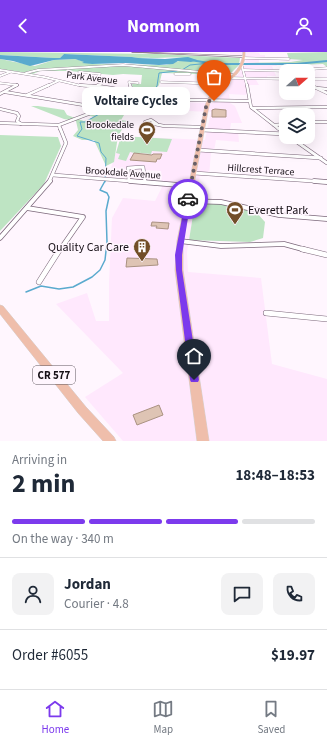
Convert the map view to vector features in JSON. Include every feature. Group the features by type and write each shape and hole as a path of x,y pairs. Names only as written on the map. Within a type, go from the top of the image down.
{"main road":[{"path":"133,52 244,57"},
{"path":"203,441 179,270 180,241 209,101 233,76 242,64 244,52"},
{"name":"CR 577","path":"0,308 110,441"}],"street":[{"path":"244,57 289,59"},
{"path":"242,64 252,108 279,129"},
{"path":"24,74 38,70 123,65 233,76 246,80 279,79"},
{"path":"244,70 285,71 327,68"},
{"name":"Park Avenue","path":"0,70 78,85 116,88 127,92 134,100"},
{"path":"0,76 11,72"},
{"path":"79,72 100,74 97,77 98,78 108,80 97,86"},
{"path":"175,74 233,76"},
{"path":"315,79 327,79"},
{"path":"27,95 59,81"},
{"path":"127,92 131,88 130,82 138,83"},
{"path":"161,82 225,84"},
{"path":"0,83 17,86 0,94"},
{"path":"315,88 327,88"},
{"path":"315,89 327,93"},
{"path":"5,92 104,108"},
{"path":"0,124 57,125 104,108 134,100 250,101"},
{"path":"252,108 327,107"},
{"path":"0,109 17,113 19,116 17,121 21,124"},
{"path":"315,122 327,122"},
{"path":"157,124 279,133"},
{"path":"0,238 48,185 66,144 57,125"},
{"path":"274,125 279,125"},
{"path":"300,144 327,163"},
{"path":"198,150 321,158"},
{"path":"129,181 128,168 143,167 145,182"},
{"name":"Hillcrest Terrace","path":"194,173 327,182"},
{"name":"Brookdale Avenue","path":"53,175 191,186"},
{"path":"188,201 226,203 273,214 327,219"},
{"path":"27,208 82,217 38,282"},
{"path":"180,241 221,246 284,244 327,255"},
{"path":"266,313 327,319"}],"shaded area":[{"path":"230,52 254,52 259,53 260,55 265,55 265,59 259,58 259,63 247,64 276,64 277,66 272,66 276,76 267,76 269,80 256,80 259,85 250,85 246,95 229,94 230,103 235,106 242,123 231,123 230,130 238,131 239,142 216,140 214,151 211,152 209,176 200,176 187,252 188,272 261,278 272,364 327,379 327,441 123,441 85,397 123,373 56,304 87,293 96,321 109,321 112,218 123,198 155,201 162,187 161,171 111,168 121,136 205,140 211,112 167,110 171,102 213,103 232,81 211,80 218,76 236,77 245,65 246,56 230,55"}],"green space":[{"path":"0,52 159,54 240,58 239,65 229,75 162,73 159,85 148,98 137,98 141,97 144,91 133,90 132,84 141,84 142,75 113,75 69,71 40,71 33,74 0,69 0,59 35,66 54,60 75,59 92,64 166,65 181,60 196,60 179,58 139,58 64,54 60,58 54,58 0,55"},
{"path":"327,52 327,67 323,64 247,64 303,60 289,59 287,53"},
{"path":"130,101 138,101 130,115 124,115 121,120 127,121 118,136 114,162 106,166 94,140 82,140 73,136 78,130 76,121 64,119 31,106 64,110 67,115 84,121 94,117 88,115"},
{"path":"0,135 58,137 61,146 44,184 0,231"},
{"path":"121,136 172,139 167,152 152,151 151,154 140,153 141,151 139,154 130,152 126,161 118,159 120,154 116,153"},
{"path":"195,203 224,204 256,212 265,222 263,238 250,242 189,240"}],"water":[{"path":"64,54 165,59 188,57 197,60 191,62 178,61 173,64 159,65 125,63 92,64 82,63 84,62 75,59 54,60 30,66 0,59 0,55 60,58"}],"building":[{"path":"212,110 226,110 226,117 212,117"},
{"path":"134,153 152,155 162,154 160,159 157,159 156,162 130,160"},
{"path":"152,222 169,223 168,229 151,226"},
{"name":"Quality Car Care","path":"127,258 157,259 158,265 126,267"},
{"path":"159,405 163,415 137,425 133,415"}],"waterway":[{"path":"185,59 215,64 296,64 327,61"},
{"path":"182,70 190,65 210,63"},
{"path":"144,99 157,86 159,73 177,71"},
{"path":"105,182 106,158 101,152 99,143 77,136 82,129 80,122 85,122 101,113 136,101"},
{"path":"26,292 41,286 59,289 73,287 92,277 100,270 105,260 107,242 106,211 109,197 107,193 100,190 105,181"}],"way so far":[{"path":"188,199 206,107 209,101 214,101"}],"place":[{"name":"Voltaire Cycles","path":"214,101"},
{"name":"Brookedale fields","path":"147,145"},
{"name":"Everett Park","path":"235,225"},
{"name":"Quality Car Care","path":"142,262"}],"route":[{"path":"188,199 178,255 194,380"}]}
